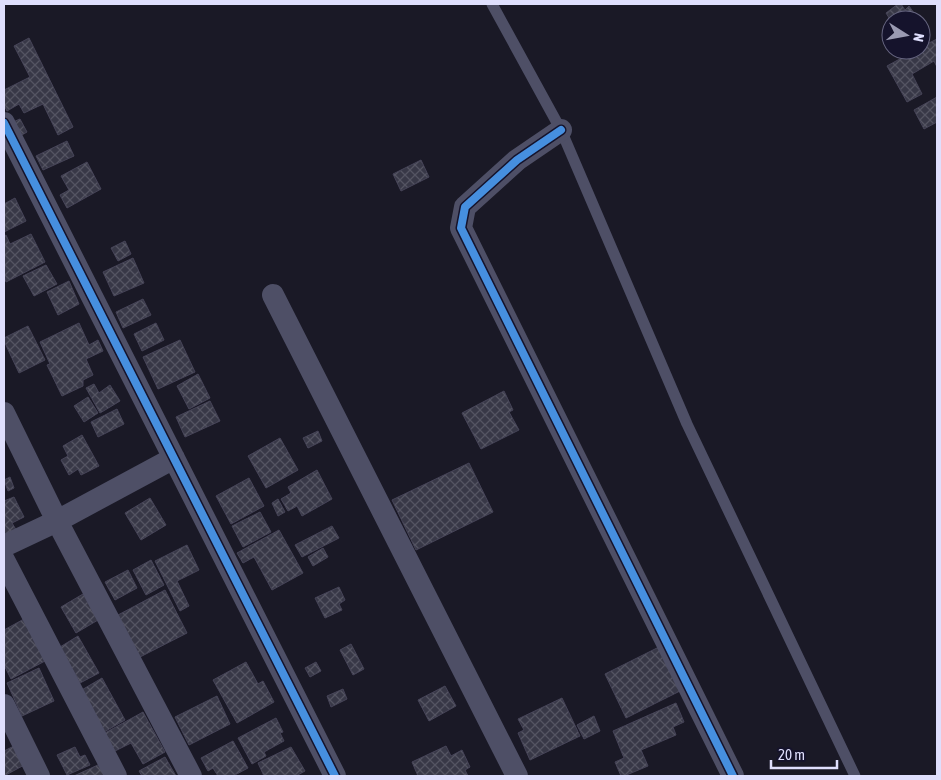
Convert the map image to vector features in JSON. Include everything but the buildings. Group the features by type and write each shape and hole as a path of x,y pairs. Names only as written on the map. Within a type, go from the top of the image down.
{"street":[{"path":"4,123 335,776"},
{"path":"560,130 517,160 465,207 461,228 733,776"},
{"path":"273,294 516,776"},
{"path":"4,414 57,521 191,776"},
{"path":"4,546 57,521 174,458"},
{"path":"4,560 116,776"},
{"path":"4,705 39,776"}],"lane":[{"path":"492,4 560,130 687,424 855,776"}],"cycle path":[{"path":"4,123 335,776"},
{"path":"561,130 517,160 465,207 461,228 733,776"}]}
